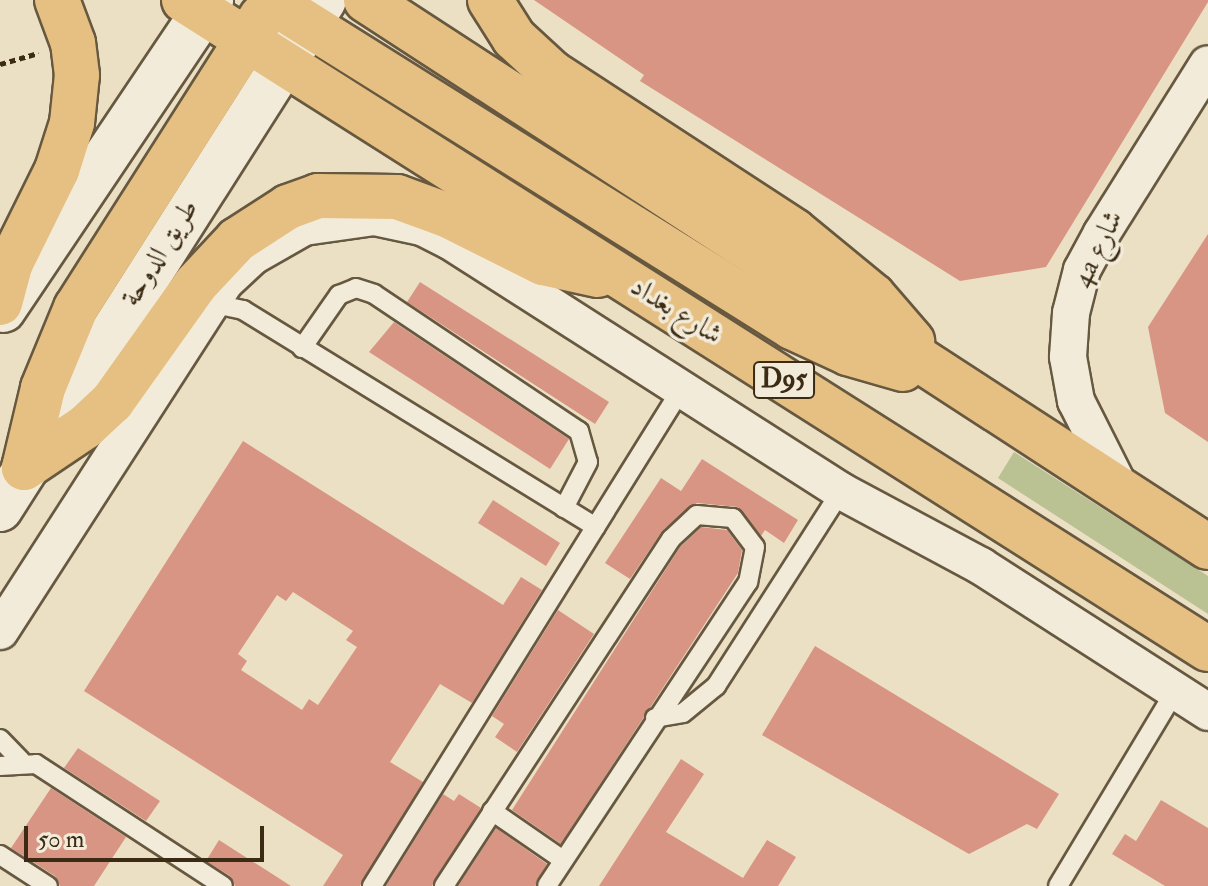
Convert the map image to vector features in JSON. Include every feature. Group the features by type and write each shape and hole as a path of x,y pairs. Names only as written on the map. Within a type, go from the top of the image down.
{"main road":[{"path":"0,303 10,265 57,170 72,123 75,59 57,0"},
{"path":"24,468 43,388 76,308 271,0 316,12 792,327 848,353 937,376"},
{"path":"366,0 937,376 1208,547"},
{"path":"490,0 514,38 552,73 756,204 835,262 873,296 937,376"},
{"path":"0,315 199,4"},
{"name":"شارع بغداد","path":"199,4 246,40 1208,649"},
{"name":"طريق الدوحة","path":"0,509 316,12"},
{"path":"24,468 85,427 112,402 195,285 237,240 288,207 318,196 397,197 449,216 543,263 621,276"}],"street":[{"name":"4a شارع","path":"1124,494 1076,401 1068,357 1071,313 1082,270 1102,233 1208,64"},
{"path":"0,631 208,304 253,256 304,227 348,217 399,220 450,241 841,491 981,566 1208,712"}],"lane":[{"path":"302,348 339,295 356,288 374,294 579,431 588,462 564,508"},
{"path":"208,304 243,310 596,527"},
{"path":"372,886 682,388"},
{"path":"655,718 683,713 716,686 841,491"},
{"path":"444,886 671,539 697,515 733,518 747,530 755,565 547,886"},
{"path":"1058,886 1176,690"},
{"path":"0,739 21,761 50,772 223,886"},
{"path":"0,766 21,761"},
{"path":"492,811 563,860"},
{"path":"0,855 48,886"}],"green space":[{"path":"1014,452 1208,576 1208,614 998,478"}],"building":[{"path":"534,0 1208,2 1046,267 960,281 640,81 644,75"},
{"path":"1208,234 1208,442 1165,413 1148,327"},
{"path":"420,282 609,402 595,424 407,302"},
{"path":"394,322 569,439 550,469 369,352"},
{"path":"243,441 503,605 521,577 542,590 472,703 440,684 390,762 423,782 360,886 323,886 343,855 84,691","holes":["293,592 353,631 346,640 357,647 318,705 309,699 302,710 241,670 247,661 238,654 277,595 286,601"]},
{"path":"702,459 798,520 784,543 765,530 761,536 738,507 697,503 663,530 630,579 605,563 661,478 681,491"},
{"path":"493,500 560,543 546,566 478,523"},
{"path":"701,527 727,530 742,550 738,573 561,844 512,810 680,547"},
{"path":"558,610 594,634 517,752 495,737 504,724 492,716"},
{"path":"815,646 1059,794 1037,829 1027,824 969,854 762,735"},
{"path":"78,748 160,801 146,821 64,768"},
{"path":"681,759 704,774 666,832 743,878 767,840 796,857 778,886 599,886"},
{"path":"51,788 126,837 94,886 60,886 55,876 11,848"},
{"path":"443,794 454,801 459,794 481,808 432,886 386,886"},
{"path":"1161,800 1208,828 1208,886 1165,886 1112,854 1125,834 1136,841"},
{"path":"496,828 547,864 535,886 458,886"},
{"path":"219,840 291,886 235,886 230,876 206,861"}]}
